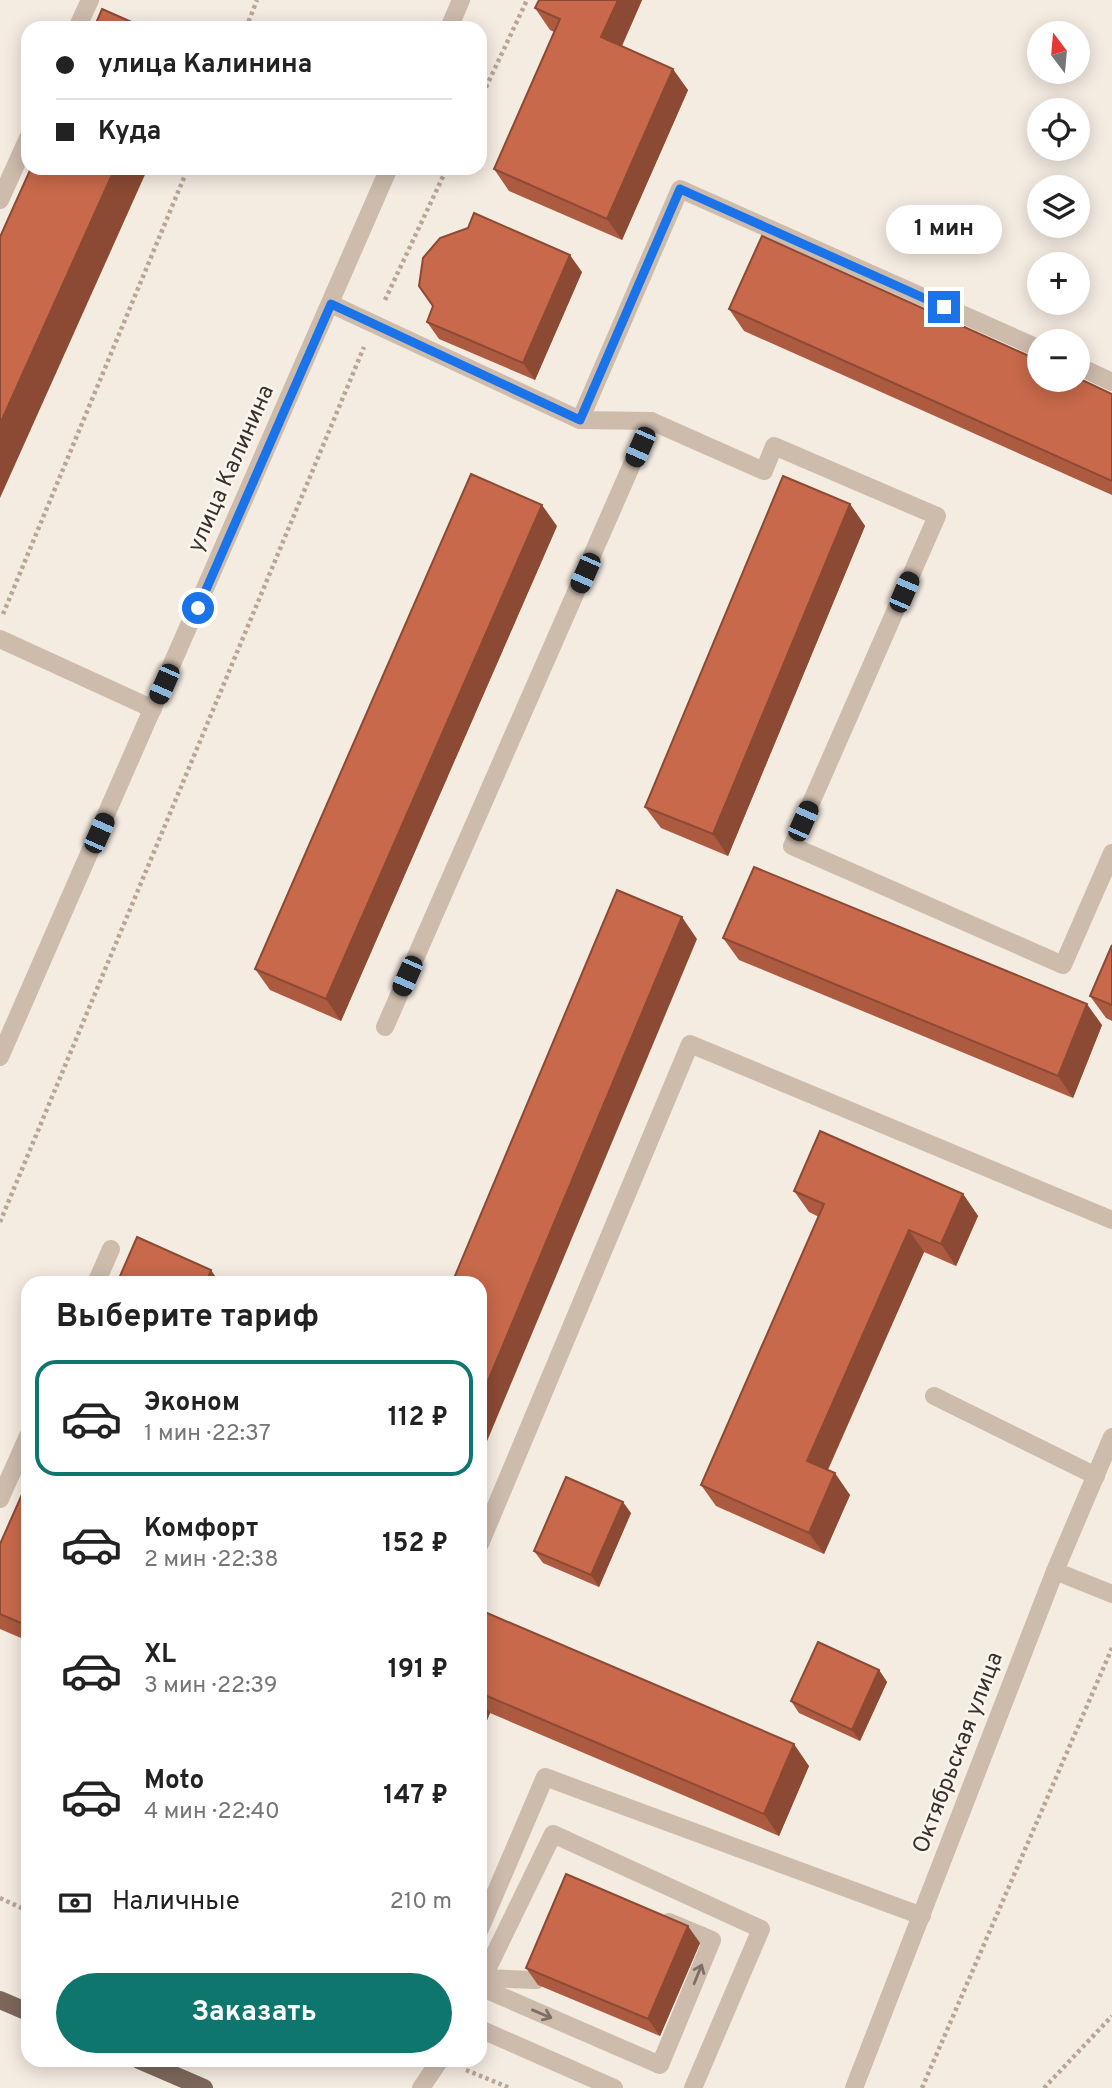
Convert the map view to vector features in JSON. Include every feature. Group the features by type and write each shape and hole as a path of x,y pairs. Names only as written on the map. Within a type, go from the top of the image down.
{"main road":[{"path":"0,2000 21,2009"},
{"path":"155,2067 204,2088"}],"street":[{"path":"80,21 90,0"},
{"path":"452,21 461,0"},
{"path":"0,200 21,154"},
{"name":"улица Калинина","path":"0,1057 387,175"},
{"path":"580,420 680,189 1027,343"},
{"path":"331,304 580,420 651,421 764,471 775,446 937,516 792,846 1063,965 1112,853"},
{"path":"1090,372 1112,382"},
{"path":"385,1027 651,421"},
{"path":"0,639 153,709"},
{"path":"487,1527 690,1044 1112,1220"},
{"path":"99,1276 111,1249"},
{"path":"934,1396 1096,1476"},
{"name":"Октябрьская улица","path":"853,2088 1055,1571 1112,1437"},
{"path":"0,1499 21,1452"},
{"path":"1055,1571 1112,1594"},
{"path":"487,1913 545,1777 922,1916"},
{"path":"487,1971 553,1835 761,1929 693,2088"},
{"path":"487,1986 660,2065 712,1940 651,1915"},
{"path":"487,1983 537,1980 552,1944"},
{"path":"487,2032 614,2088"},
{"path":"421,2088 435,2067"}],"path":[{"path":"249,21 257,0"},
{"path":"487,85 527,0"},
{"path":"0,621 185,175"},
{"path":"0,1222 373,324 444,175"},
{"path":"922,2088 1112,1648"},
{"path":"0,1898 21,1908"},
{"path":"1044,2088 1112,2016"},
{"path":"465,2069 510,2088"}],"building":[{"path":"539,0 618,0 601,37 673,69 607,219 494,169 560,19 535,8"},
{"path":"102,9 129,21 97,21"},
{"path":"28,175 112,175 0,424 0,237"},
{"path":"474,213 570,255 523,363 427,322 433,306 419,286 423,258 440,238 468,228"},
{"path":"762,236 1027,355 1027,392 1090,392 1090,384 1112,394 1112,481 729,309"},
{"path":"471,474 542,505 326,999 255,969"},
{"path":"783,476 850,504 713,834 645,807"},
{"path":"754,867 1087,1004 1058,1076 723,938"},
{"path":"617,890 682,917 487,1383 487,1276 455,1276"},
{"path":"1112,945 1112,1005 1090,996"},
{"path":"820,1131 963,1194 941,1244 909,1230 807,1461 835,1473 809,1533 701,1485 824,1204 794,1191"},
{"path":"137,1237 211,1270 209,1276 120,1276"},
{"path":"566,1477 623,1502 591,1575 534,1551"},
{"path":"21,1497 21,1623 0,1614 0,1544"},
{"path":"487,1613 794,1744 764,1814 487,1696"},
{"path":"818,1642 879,1670 852,1730 791,1701"},
{"path":"566,1874 688,1926 648,2019 526,1968"}],"route":[{"path":"198,608 331,304 580,420 680,189 944,307"}]}
